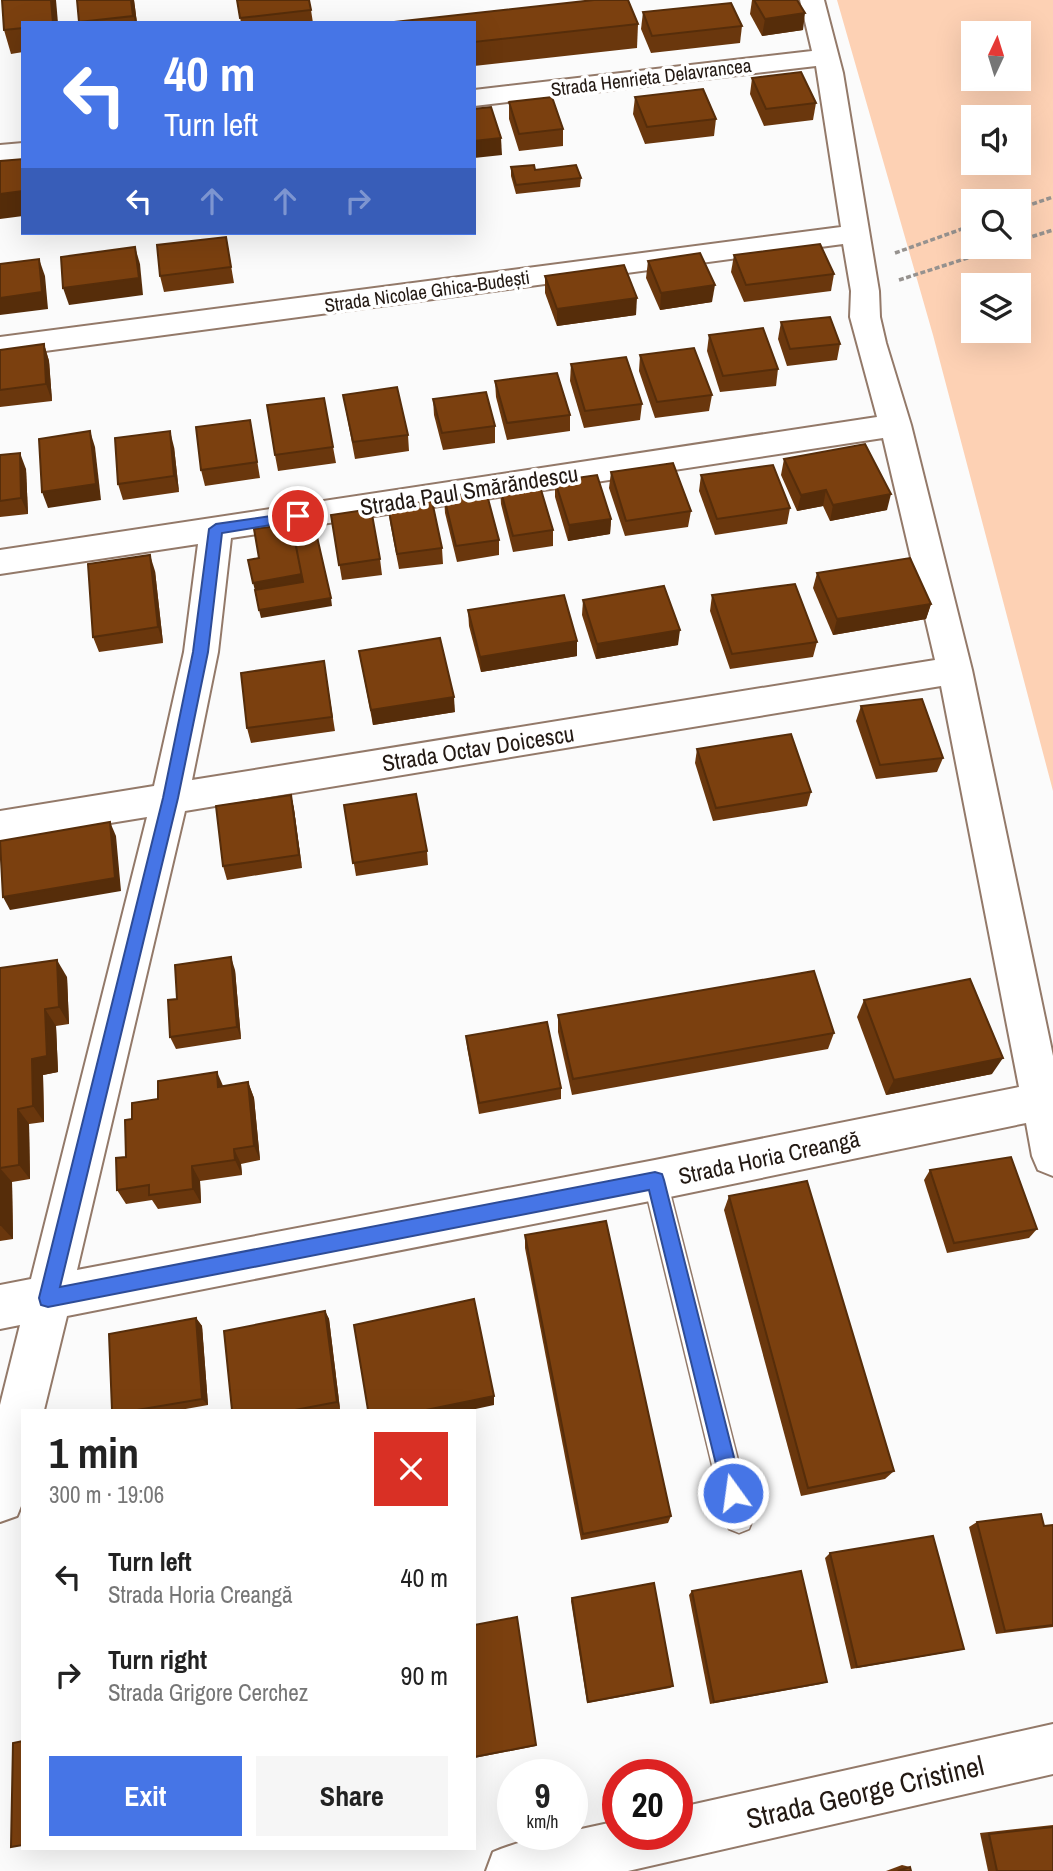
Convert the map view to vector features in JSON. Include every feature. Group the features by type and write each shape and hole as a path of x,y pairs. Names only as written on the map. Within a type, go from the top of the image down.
{"street":[{"path":"812,0 827,57 862,279 865,317 896,425 955,670 1053,1156"},
{"name":"Strada Henrieta Delavrancea","path":"476,98 827,57"},
{"path":"0,153 21,151"},
{"name":"Strada Nicolae Ghica-Budești","path":"0,347 854,234"},
{"name":"Strada Paul Smărăndescu","path":"0,562 896,425"},
{"path":"21,1409 170,798 201,652 216,529"},
{"name":"Strada Octav Doicescu","path":"0,826 955,670"},
{"name":"Strada Horia Creangă","path":"0,1307 655,1180 1043,1101"},
{"path":"0,1499 21,1411"},
{"name":"Strada George Cristinel","path":"693,1830 1053,1749"},
{"name":"Strada George Cristinel","path":"512,1871 606,1850"}],"lane":[{"path":"655,1180 739,1519"}],"path":[{"path":"1031,205 1053,197"},
{"path":"1031,237 1053,230"},
{"path":"862,279 961,231"},
{"path":"862,279 961,256"}],"shaded area":[{"path":"837,0 1053,0 1053,791 933,335"}],"building":[{"path":"2,0 51,0 53,21 21,21 21,28 4,30"},
{"path":"77,0 131,0 133,16 79,21"},
{"path":"237,0 309,0 311,10 240,18"},
{"path":"594,0 628,0 638,24 476,42 476,21 403,21"},
{"path":"754,0 797,0 805,13 765,19"},
{"path":"731,3 742,26 652,36 643,12"},
{"path":"801,72 816,103 766,109 752,78"},
{"path":"703,89 716,119 647,127 635,97"},
{"path":"552,97 563,129 519,134 509,102"},
{"path":"491,107 501,138 476,141 476,109"},
{"path":"21,159 21,191 0,194 0,161"},
{"path":"534,165 535,170 576,165 581,178 516,185 511,167"},
{"path":"226,237 231,267 160,276 157,245"},
{"path":"820,244 834,274 746,285 734,255"},
{"path":"135,247 139,278 63,288 61,257"},
{"path":"700,253 715,285 661,293 648,261"},
{"path":"39,259 42,292 0,298 0,264"},
{"path":"624,265 637,298 557,309 545,276"},
{"path":"830,317 840,344 790,349 781,322"},
{"path":"763,328 778,369 723,376 709,335"},
{"path":"44,344 46,384 0,390 0,350"},
{"path":"694,348 712,395 657,402 640,355"},
{"path":"626,357 642,404 585,411 571,364"},
{"path":"557,373 570,415 507,423 495,381"},
{"path":"397,387 408,435 353,442 343,395"},
{"path":"486,392 495,426 442,433 433,399"},
{"path":"324,398 333,447 275,455 267,405"},
{"path":"250,420 257,462 201,470 196,427"},
{"path":"90,431 96,484 42,492 39,439"},
{"path":"170,431 174,476 118,484 115,438"},
{"path":"865,444 891,494 833,505 826,490 801,495 784,459"},
{"path":"20,453 21,498 0,501 0,455"},
{"path":"673,463 691,511 626,521 611,472"},
{"path":"773,465 790,508 717,519 701,475"},
{"path":"597,475 611,519 569,525 555,481"},
{"path":"539,483 553,530 513,536 500,488"},
{"path":"486,491 499,540 456,546 444,497"},
{"path":"432,501 442,548 397,554 388,506"},
{"path":"371,509 380,559 339,565 331,515"},
{"path":"292,524 302,574 253,583 248,560 259,558 254,529"},
{"path":"315,528 331,598 259,610 255,590 303,582 293,531"},
{"path":"150,555 158,627 93,637 88,564"},
{"path":"910,558 931,604 837,619 817,573"},
{"path":"795,584 817,642 732,654 712,595"},
{"path":"664,586 680,630 597,644 583,600"},
{"path":"564,595 577,641 480,657 468,610"},
{"path":"440,638 454,697 371,710 359,651"},
{"path":"324,661 332,717 247,728 241,673"},
{"path":"922,699 943,758 880,765 861,706"},
{"path":"791,734 811,792 716,808 697,749"},
{"path":"416,794 427,851 353,863 344,805"},
{"path":"291,795 299,855 223,866 216,806"},
{"path":"110,822 115,878 3,897 0,841"},
{"path":"231,957 237,1027 170,1037 168,1000 177,999 175,965"},
{"path":"57,960 59,1007 45,1009 47,1056 32,1059 33,1106 18,1109 19,1165 0,1168 0,968"},
{"path":"814,971 834,1033 573,1079 558,1015"},
{"path":"970,979 1003,1058 894,1080 864,1000"},
{"path":"547,1022 561,1088 479,1103 466,1036"},
{"path":"217,1072 218,1087 248,1082 254,1146 234,1149 235,1160 192,1166 193,1189 149,1195 149,1185 117,1190 116,1158 126,1157 125,1120 132,1119 132,1103 158,1099 158,1081"},
{"path":"1011,1157 1037,1229 954,1243 930,1170"},
{"path":"807,1181 894,1471 808,1488 729,1196"},
{"path":"606,1221 671,1516 583,1534 525,1235"},
{"path":"474,1299 494,1396 431,1409 368,1409 354,1325"},
{"path":"325,1311 337,1402 300,1409 232,1409 224,1331"},
{"path":"196,1318 202,1399 143,1409 112,1409 109,1334"},
{"path":"1041,1514 1044,1526 1053,1525 1053,1625 1005,1631 977,1522"},
{"path":"933,1536 964,1649 857,1667 830,1553"},
{"path":"801,1571 827,1682 714,1702 692,1591"},
{"path":"654,1583 673,1686 588,1702 572,1598"},
{"path":"517,1617 536,1745 476,1757 476,1625"},
{"path":"21,1741 21,1845 11,1847 13,1743"},
{"path":"1053,1827 1053,1871 997,1871 989,1834"}],"route":[{"path":"298,516 216,529 201,652 170,798 48,1298 655,1180 733,1493"}]}
